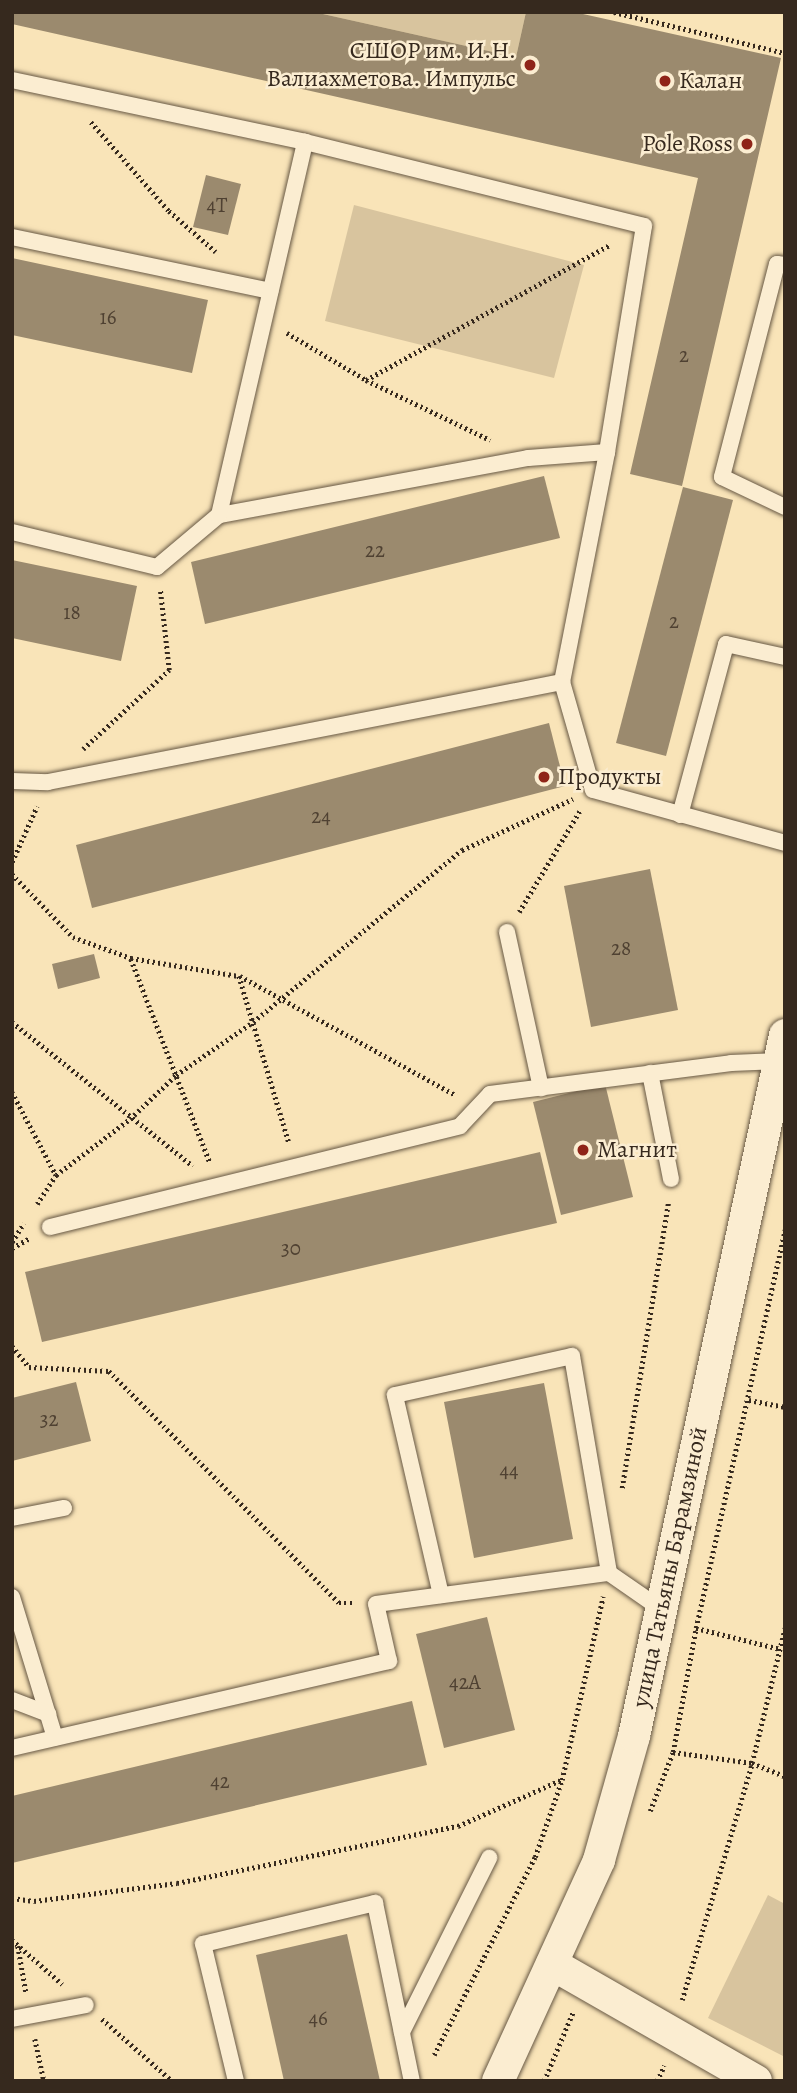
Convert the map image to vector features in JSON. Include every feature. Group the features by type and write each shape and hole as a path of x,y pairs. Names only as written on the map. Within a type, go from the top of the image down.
{"street":[{"name":"улица Татьяны Барамзиной","path":"498,2081 598,1860 634,1736 782,1048"},
{"path":"552,1965 756,2081"}],"lane":[{"path":"12,80 304,142 644,226 607,452 562,682 593,790 785,844"},
{"path":"219,515 264,320 263,289 304,142"},
{"path":"12,237 263,289"},
{"path":"785,265 777,264 723,477 785,507"},
{"path":"12,532 157,567 219,515 528,458 607,452"},
{"path":"680,815 726,644 785,657"},
{"path":"12,781 48,782 562,682"},
{"path":"507,932 541,1087"},
{"path":"50,1227 460,1126 490,1094 650,1073 782,1048"},
{"path":"650,1073 671,1179"},
{"path":"441,1595 395,1395 572,1356 609,1573"},
{"path":"12,1518 64,1508"},
{"path":"12,1748 388,1661 376,1604 609,1573 661,1609"},
{"path":"12,1597 55,1738"},
{"path":"12,1700 48,1714"},
{"path":"402,2032 489,1858"},
{"path":"236,2081 203,1944 375,1903 412,2081"},
{"path":"12,2019 86,2005"}],"path":[{"path":"614,12 785,53"},
{"path":"59,90 169,211 263,289"},
{"path":"366,380 644,226"},
{"path":"264,320 366,380 528,458"},
{"path":"12,862 48,782 169,670 157,567"},
{"path":"507,932 593,790"},
{"path":"34,1208 56,1175 130,1119 176,1075 253,1022 279,997 462,850 593,790"},
{"path":"12,874 73,937 131,958 239,976 478,1107"},
{"path":"131,958 219,1185"},
{"path":"239,976 296,1166"},
{"path":"12,1022 130,1119 219,1185"},
{"path":"12,1092 56,1175"},
{"path":"622,1491 671,1179"},
{"path":"12,1242 27,1219"},
{"path":"785,1230 696,1628 673,1752 752,1763 785,1776"},
{"path":"12,1346 29,1367 109,1371 339,1603 376,1604"},
{"path":"749,1400 785,1407"},
{"path":"433,2057 535,1857 562,1780 609,1573"},
{"path":"696,1628 780,1649"},
{"path":"657,2081 668,2058 672,2032 752,1763 785,1628"},
{"path":"12,1898 34,1901 177,1883 458,1826 562,1780"}],"shaded area":[{"path":"314,12 526,12 516,57"},
{"path":"354,205 584,265 554,378 325,321"},
{"path":"768,1895 785,1904 785,2057 708,2018"}],"building":[{"path":"12,12 314,12 516,57 526,12 574,12 781,58 682,486 630,474 698,178 12,24"},
{"path":"206,175 241,184 228,235 193,227"},
{"path":"12,258 208,300 192,373 12,335"},
{"path":"544,476 560,538 205,624 191,562"},
{"path":"683,487 733,500 666,756 616,743"},
{"path":"12,560 137,586 121,661 12,638"},
{"path":"549,723 565,786 92,908 76,845"},
{"path":"650,869 678,1010 591,1027 564,886"},
{"path":"94,954 100,978 58,989 52,964"},
{"name":"Магнит","path":"605,1084 633,1197 561,1215 533,1102"},
{"path":"540,1152 557,1223 42,1342 25,1272"},
{"path":"76,1382 91,1441 12,1461 12,1398"},
{"path":"544,1383 573,1539 474,1558 444,1402"},
{"path":"487,1617 515,1730 444,1748 416,1634"},
{"path":"412,1701 427,1765 12,1863 12,1796"},
{"path":"347,1934 380,2081 284,2081 256,1955"}],"place":[{"name":"СШОР им. И.Н. Валиахметова. Импульс","path":"530,65"},
{"name":"Калан","path":"665,81"},
{"name":"Pole Ross","path":"747,144"},
{"name":"Продукты","path":"544,777"},
{"name":"Магнит","path":"583,1150"}]}
